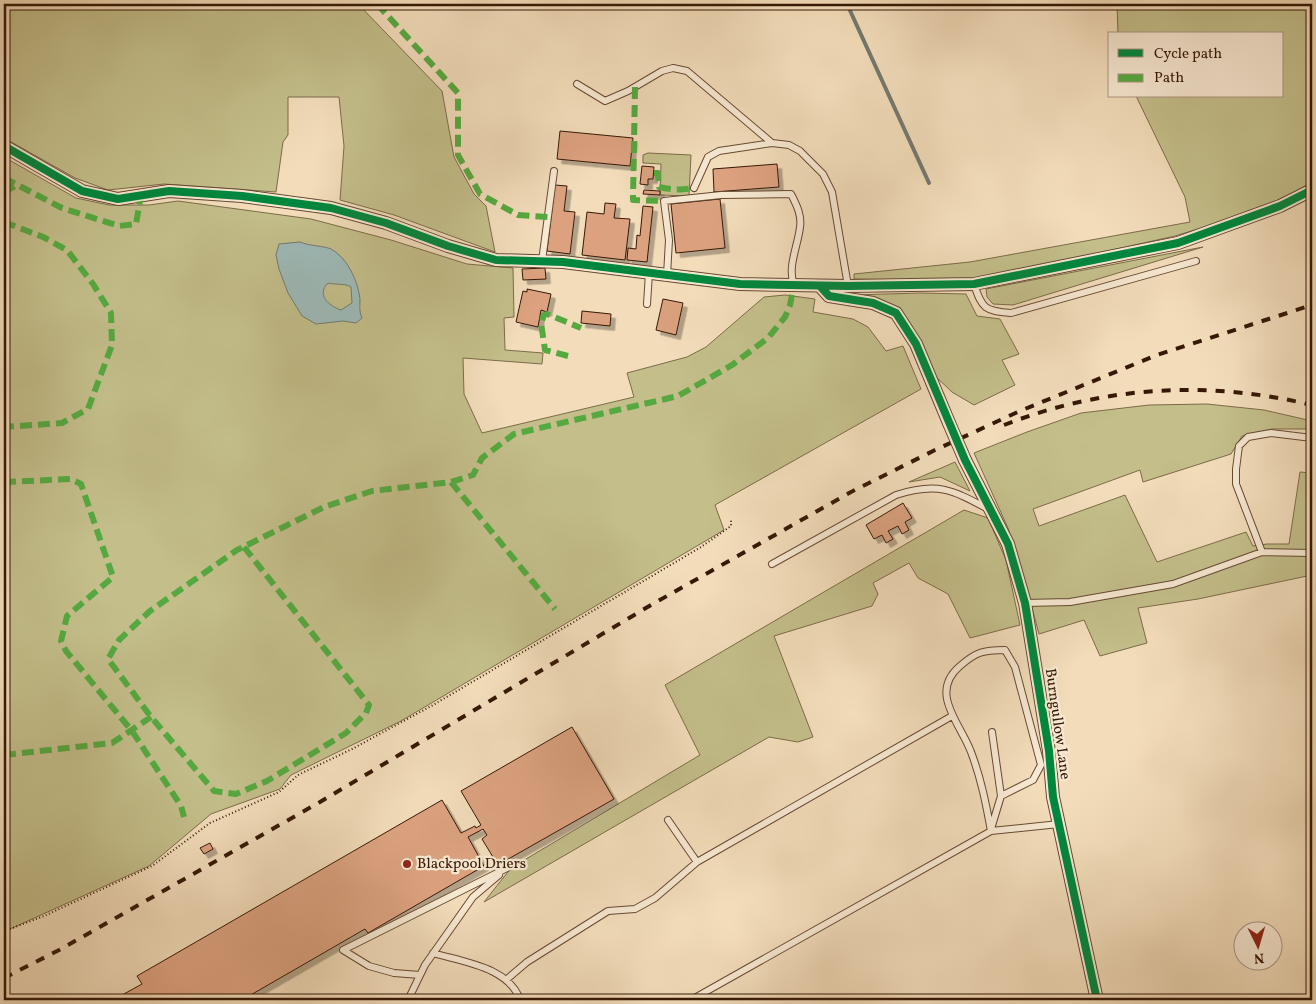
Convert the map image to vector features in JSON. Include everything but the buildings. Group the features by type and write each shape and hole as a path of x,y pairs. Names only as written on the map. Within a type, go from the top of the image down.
{"street":[{"path":"4,146 82,191 118,199 169,191 242,196 331,208 386,223 448,246 496,260 542,261 740,284 820,286 974,284 1178,243 1280,206 1312,190"},
{"name":"Burngullow Lane","path":"820,286 829,296 873,303 896,313 916,344 965,460 1008,544 1025,603 1049,751 1053,797 1097,1000"}],"lane":[{"path":"577,84 605,101 628,91 662,71 673,68 687,71 772,143"},
{"path":"694,188 708,158 719,151 772,143 789,145 800,151 823,174 832,192 848,286"},
{"path":"542,261 554,171"},
{"path":"667,275 669,240 664,201 722,195 791,194 799,210 800,227 791,278 794,285"},
{"path":"974,284 984,307 996,312 1011,313 1196,261"},
{"path":"647,304 649,273"},
{"path":"1262,552 1236,484 1239,446 1248,437 1271,433 1312,438"},
{"path":"772,564 896,495 917,488 939,488 964,496 991,510"},
{"path":"1025,603 1070,602 1173,584 1262,552 1312,553"},
{"path":"991,831 983,788 976,765 952,716 948,702 947,682 956,669 974,654 991,650 1005,650 1015,667 1041,765 1033,780 1000,796"},
{"path":"506,980 528,962 608,911 636,909 655,898 698,862 952,716"},
{"path":"991,831 1000,796 992,732"},
{"path":"668,820 698,862"},
{"path":"691,1000 991,831 1060,824"},
{"path":"408,1000 433,954 473,897 507,868 343,950 369,966 394,973 420,975"},
{"path":"433,954 483,968 506,980 517,991 520,1000"}],"path":[{"path":"4,933 152,866 210,823 279,792 298,775 395,727 485,675 701,546 731,526 731,520"}],"shaded area":[{"path":"4,4 358,4 442,91 454,157 474,194 486,206 495,252 394,215 340,200 344,146 339,97 288,97 288,135 283,142 276,192 164,184 108,190 75,178 4,138"},
{"path":"1117,4 1312,4 1312,182 1267,208 1175,236 986,278 940,281 854,279 854,274 970,262 1190,222 1185,197 1137,98 1284,98 1284,32 1118,32"},
{"path":"648,153 691,155 689,196 660,195 661,164 643,163 643,155"},
{"path":"4,157 76,198 109,205 149,205 178,201 311,219 391,240 467,264 513,268 514,317 504,318 505,350 543,353 542,364 463,358 464,394 482,433 634,397 627,373 687,357 706,347 764,297 785,295 815,299 813,312 853,319 868,327 886,351 903,346 921,389 715,505 724,530 401,721 291,775 280,789 211,814 149,866 4,933"},
{"path":"1203,247 1013,305 993,304 987,297 986,289"},
{"path":"966,294 977,316 1000,319 1019,354 1002,360 1015,385 974,405 952,392 934,375 907,318 891,304 852,295"},
{"path":"1207,404 1264,410 1312,421 1312,429 1272,429 1242,436 1231,454 1143,482 1140,470 1033,509 1039,526 1125,495 1157,562 1246,532 1253,546 1289,544 1300,472 1312,473 1312,575 1198,599 1138,608 1147,643 1100,656 1084,620 1039,634 1008,528 974,453 1081,413 1149,405"},
{"path":"955,462 970,491 940,477 909,482"},
{"path":"964,510 988,518 1006,560 1020,625 970,638 948,594 918,578 909,563 873,583 878,594 872,606 774,636 813,737 798,742 769,737 484,902 511,868 700,755 665,685"}],"water":[{"path":"300,242 328,248 337,253 347,264 354,278 359,292 362,318 356,323 343,321 316,324 302,316 288,293 279,269 276,255 279,244","holes":["328,283 351,287 352,303 341,310 328,303 323,292"]}],"waterway":[{"path":"847,4 929,183"}],"railway":[{"path":"4,978 61,949 320,802 651,605 851,492 935,450 1020,411 1157,355 1312,305"},
{"path":"1004,425 1080,402 1156,391 1234,392 1312,405"}],"marked path":[{"path":"377,4 458,93 458,155 480,194 518,215 548,217"},
{"path":"635,87 633,200 664,201"},
{"path":"654,173 658,173 659,187 668,189 694,188"},
{"path":"4,178 62,208 119,226 136,224 141,195"},
{"path":"4,192 17,185"},
{"path":"4,222 43,237 67,250 93,284 111,313 112,345 88,409 62,423 4,427"},
{"path":"244,547 369,705 366,713 346,733 267,781 236,794 214,791 151,717 108,659 119,640 150,611 237,550 324,507 372,491 451,482 473,475 482,458 514,434 678,396 732,365 768,338 785,317 790,305 794,285"},
{"path":"568,356 545,350 541,323 544,315 547,314 581,328"},
{"path":"4,482 71,479 81,484 113,577 67,616 61,641 66,651 132,731 181,806 184,817"},
{"path":"451,482 555,609"},
{"path":"4,755 112,743 151,717"}],"cycle path":[{"path":"4,146 82,191 118,199 169,191 242,196 331,208 386,223 448,246 496,260 563,262 740,284 848,286 974,284 1178,243 1280,206 1312,190"},
{"path":"820,286 829,296 873,303 896,313 916,344 965,460 1008,544 1025,603 1049,751 1053,797 1097,1000"}],"place":[{"name":"Blackpool Driers","path":"407,864"}]}
